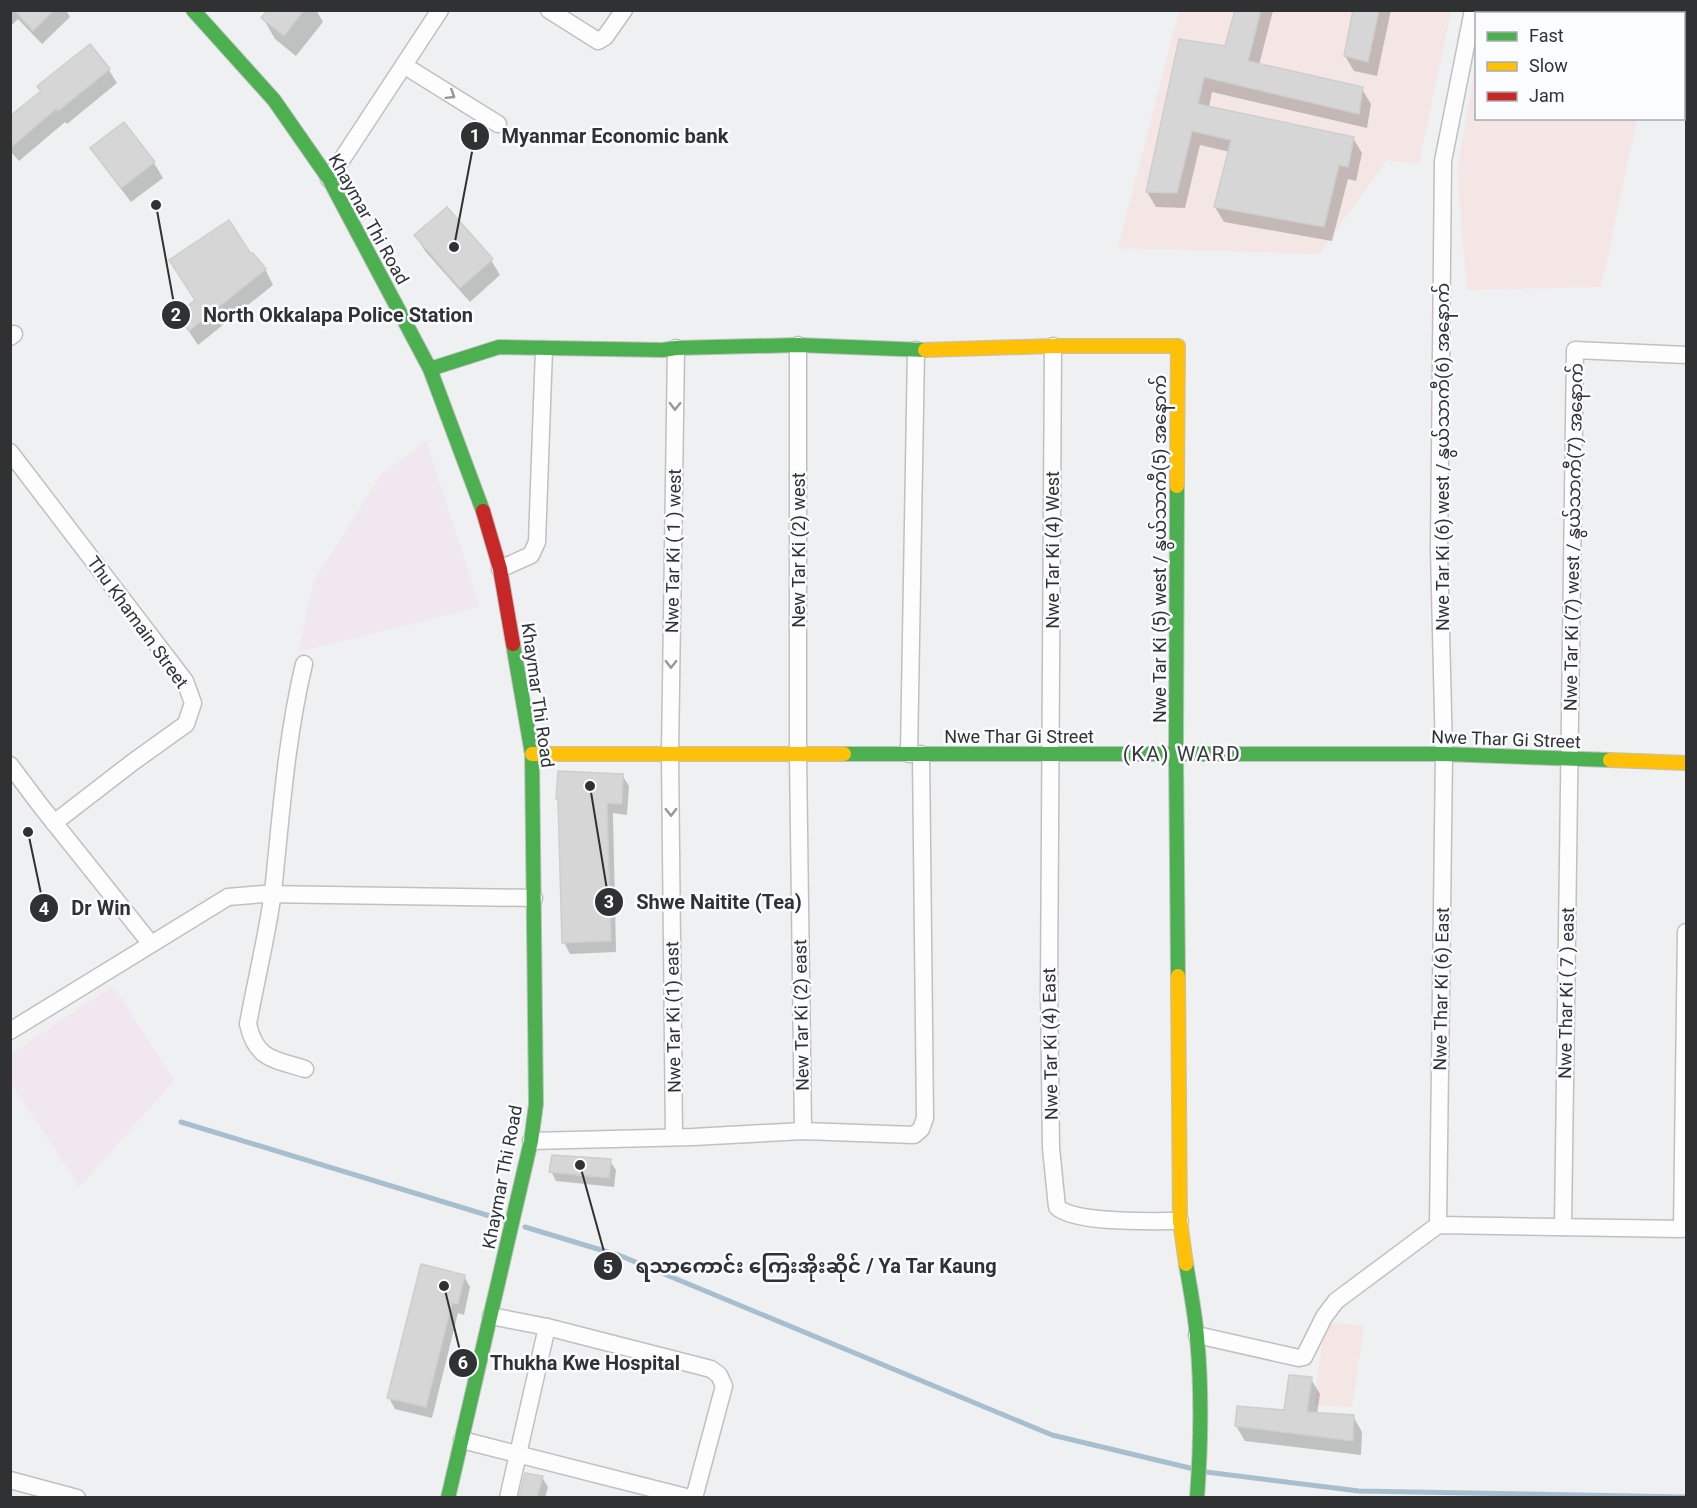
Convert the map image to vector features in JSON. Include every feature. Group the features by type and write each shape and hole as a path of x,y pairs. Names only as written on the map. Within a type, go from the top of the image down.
{"street":[{"name":"Khaymar Thi Road","path":"193,10 274,100 329,179 430,369 479,495 500,568 532,754 536,1104 531,1141 448,1497"},
{"path":"329,179 440,10"},
{"path":"549,10 598,41 605,38 624,10"},
{"name":"Nwe Tar Ki (6) west / နွယ်သာကီ(6) အနောက်","path":"1444,754 1439,550 1443,161 1473,10"},
{"path":"405,66 498,124"},
{"path":"430,369 499,347 663,350 798,345 916,351 1053,346"},
{"name":"New Tar Ki (2) west","path":"798,345 798,754"},
{"name":"Nwe Tar Ki (5) west / နွယ်သာကီ(5) အနောက်","path":"1053,346 1178,346 1176,753 1180,1221 1197,1335 1201,1446 1198,1491"},
{"name":"Nwe Tar Ki (4) West","path":"1051,754 1053,346"},
{"name":"Nwe Tar Ki ( 1 ) west","path":"670,754 676,348"},
{"path":"500,568 531,555 537,542 544,349"},
{"name":"Nwe Tar Ki (7) west / နွယ်သာကီ(7) အနောက်","path":"1569,759 1575,350 1686,355"},
{"path":"531,1141 802,1131 914,1135 921,1129 925,1118 915,754 916,351"},
{"name":"Thu Khamain Street","path":"10,452 185,681 193,703 186,724 54,823"},
{"path":"304,664 294,711 248,1024 251,1038 265,1056 305,1069"},
{"name":"Nwe Thar Gi Street","path":"532,754 1444,754 1686,763"},
{"name":"Nwe Tar Ki (1) east","path":"670,754 674,1137"},
{"name":"New Tar Ki (2) east","path":"798,754 802,1131"},
{"name":"Nwe Tar Ki (4) East","path":"1051,754 1051,1148 1057,1207 1067,1214 1126,1221 1180,1221"},
{"name":"Nwe Thar Ki (6) East","path":"1438,1225 1444,754"},
{"name":"Nwe Thar Ki ( 7 ) east","path":"1563,1227 1569,759"},
{"path":"10,765 151,944"},
{"path":"10,1031 228,897 268,894 534,898"},
{"path":"1197,1335 1304,1357 1324,1317 1336,1301 1438,1225 1682,1229 1686,932"},
{"path":"462,1440 692,1497 723,1386 719,1375 711,1369 547,1327 491,1316"},
{"path":"508,1497 547,1327"},
{"path":"10,1480 77,1497"}],"shaded area":[{"path":"1179,11 1451,11 1419,164 1387,160 1319,254 1118,248"},
{"path":"1475,70 1475,120 1637,120 1601,287 1467,290 1457,170"},
{"path":"426,441 480,607 298,652 314,581 381,475"},
{"path":"113,986 174,1080 80,1187 11,1084 11,1054"},
{"path":"1325,1322 1364,1326 1352,1407 1314,1405"}],"building":[{"path":"14,10 54,10 33,31"},
{"path":"268,10 304,10 284,36 261,18"},
{"path":"1235,10 1261,10 1248,61 1363,87 1359,114 1204,77 1198,104 1354,137 1348,167 1339,165 1324,227 1214,207 1231,140 1192,131 1177,193 1146,192 1179,39 1225,46"},
{"path":"1353,10 1379,10 1368,62 1344,56"},
{"path":"90,44 110,69 58,111 56,109 10,148 10,116 41,91 37,86"},
{"path":"124,122 155,162 121,188 90,148"},
{"path":"447,207 493,259 460,288 414,235"},
{"path":"229,220 251,254 253,253 266,269 189,331 176,315 195,300 169,260"},
{"path":"558,771 623,774 622,804 607,803 611,941 562,943 558,799 556,799"},
{"path":"552,1155 611,1159 609,1178 549,1172"},
{"path":"421,1264 465,1275 458,1304 452,1303 426,1407 387,1398"},
{"path":"1289,1375 1312,1377 1307,1412 1354,1415 1353,1441 1235,1426 1237,1406 1284,1410"},
{"path":"525,1473 543,1476 537,1497 519,1497"}],"waterway":[{"path":"181,1122 503,1220"},
{"path":"525,1227 621,1256 1052,1435 1194,1469"},
{"path":"1206,1472 1359,1491 1686,1497"}],"traffic: fast":[{"path":"193,10 274,100 329,179 430,369 483,511"},
{"path":"430,369 499,347 663,350 798,345 925,350"},
{"path":"1177,486 1178,976"},
{"path":"448,1498 531,1141 536,1104 532,754 513,644"},
{"path":"844,754 1444,754 1610,760"},
{"path":"1186,1264 1196,1328 1200,1377 1197,1498"}],"traffic: slow":[{"path":"925,350 1053,346 1178,346 1177,486"},
{"path":"532,754 844,754"},
{"path":"1610,760 1686,763"},
{"path":"1178,976 1180,1221 1186,1264"}],"traffic: jam":[{"path":"483,511 500,569 513,644"}],"place":[{"name":"North Okkalapa Police Station","path":"156,205"},
{"name":"Myanmar Economic bank","path":"454,247"},
{"name":"Shwe Naitite (Tea)","path":"590,786"},
{"name":"Dr Win","path":"28,832"},
{"name":"ရသာကောင်း ကြေးအိုးဆိုင် / Ya Tar Kaung","path":"580,1165"},
{"name":"Thukha Kwe Hospital","path":"444,1286"}],"district":[{"name":"(KA) WARD","path":"1182,754"}]}
